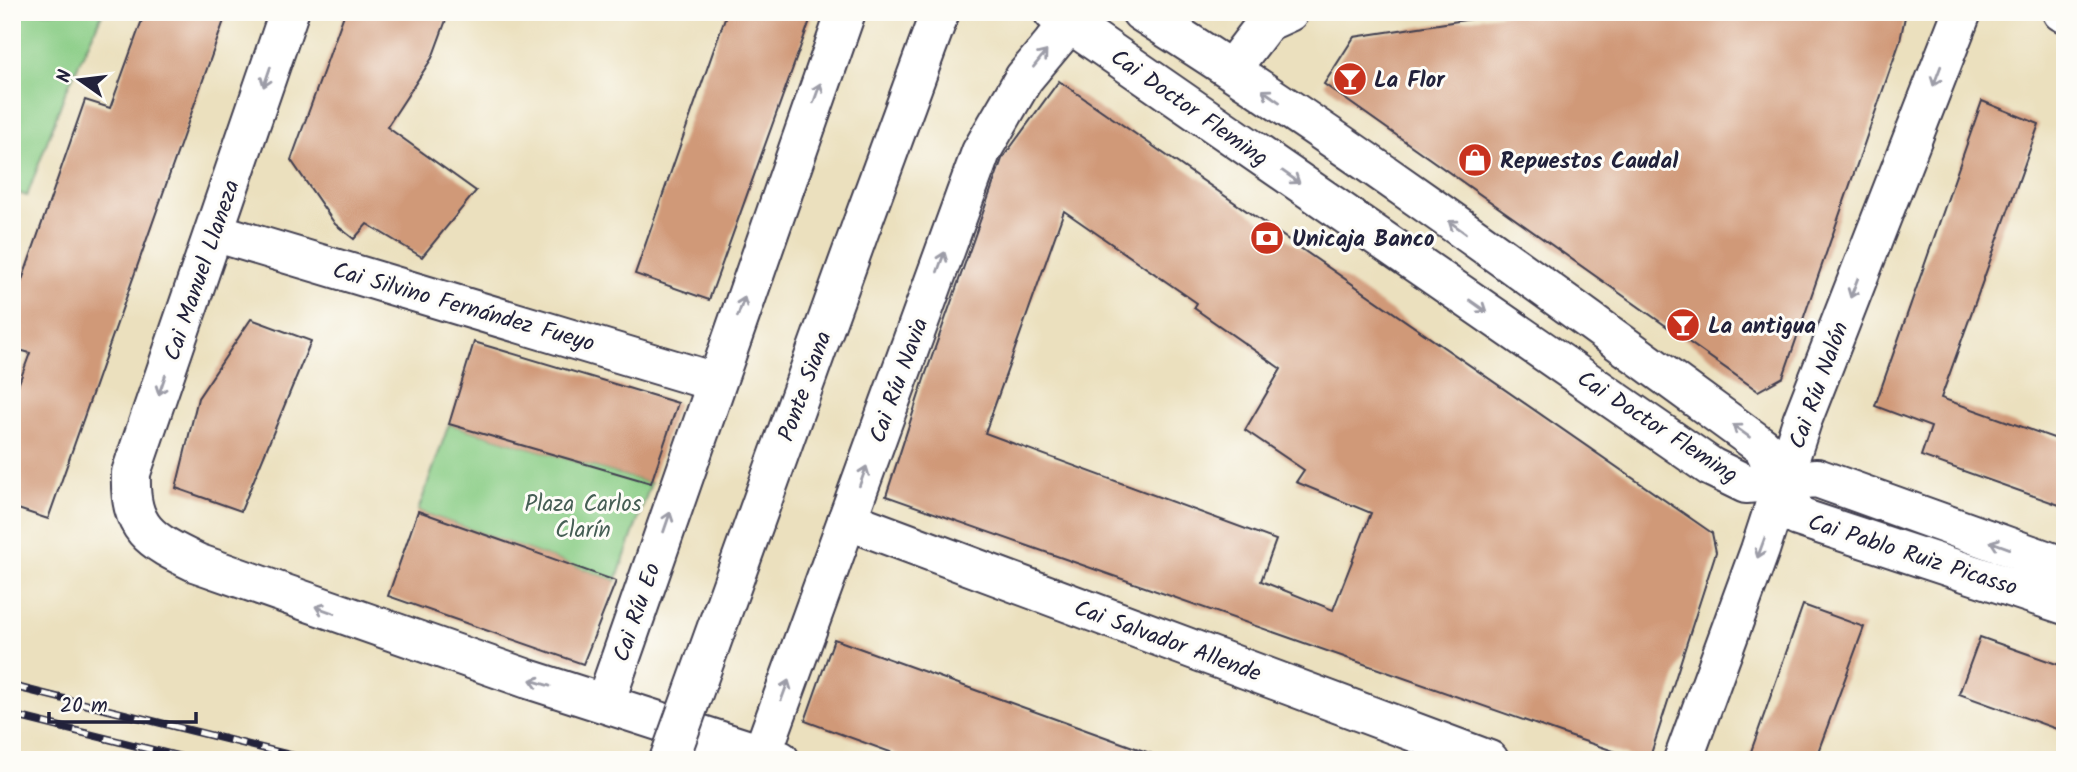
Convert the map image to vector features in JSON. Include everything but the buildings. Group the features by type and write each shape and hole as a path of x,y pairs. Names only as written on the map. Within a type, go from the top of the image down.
{"street":[{"name":"Cai Manuel Llaneza","path":"289,12 131,473 130,501 142,528 165,548 197,563 355,620 605,703"},
{"name":"Cai Ríu Eo","path":"605,703 846,12"},
{"name":"Ponte Siana","path":"669,760 940,12"},
{"name":"Cai Doctor Fleming","path":"1061,18 1712,467 1746,484 1784,482 1763,447 1231,69 1141,12"},
{"path":"1231,69 1267,22 1289,12"},
{"name":"Cai Ríu Nalón","path":"1683,760 1784,482 1802,421 1962,12"},
{"name":"Cai Ríu Navia","path":"771,757 847,520 981,152 1061,18"},
{"name":"Cai Silvino Fernández Fueyo","path":"214,232 715,382"},
{"name":"Cai Pablo Ruiz Picasso","path":"2065,567 1817,478 1784,482 1798,517 2065,605"},
{"name":"Cai Salvador Allende","path":"847,520 1489,760"},
{"path":"605,703 771,757"}],"green space":[{"path":"12,12 103,12 65,93 27,196 12,191"},
{"name":"Plaza Carlos Clarín","path":"449,424 651,483 616,581 418,511"}],"railway":[{"path":"12,686 310,760"},
{"path":"12,715 193,760"}],"place":[{"name":"La Flor","path":"1350,79"},
{"name":"Repuestos Caudal","path":"1475,160"},
{"name":"Unicaja Banco","path":"1267,238"},
{"name":"La antigua","path":"1683,325"}]}
